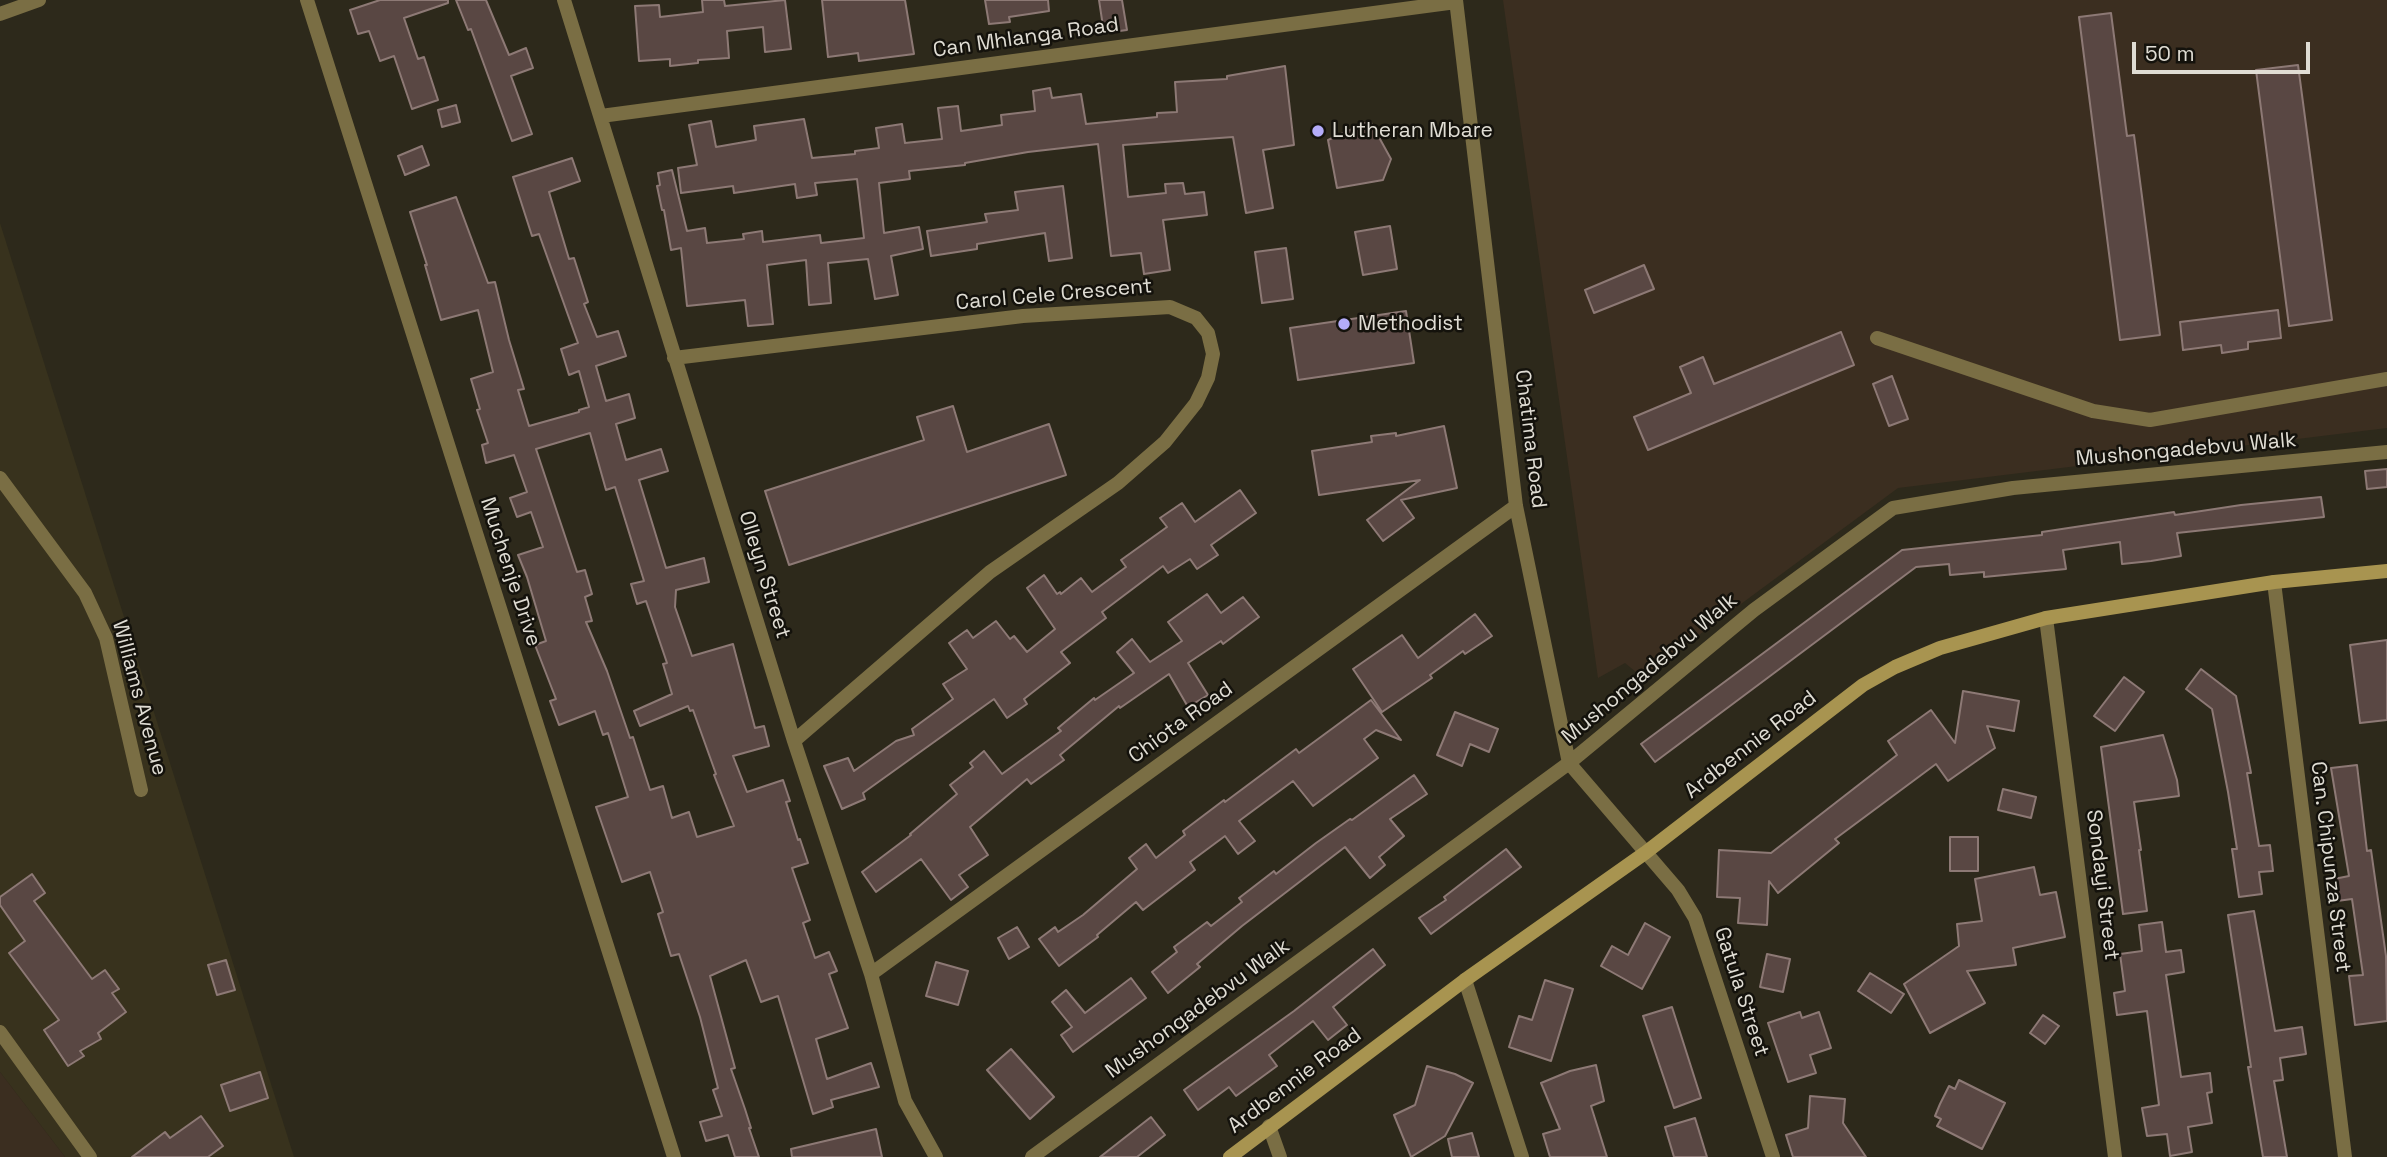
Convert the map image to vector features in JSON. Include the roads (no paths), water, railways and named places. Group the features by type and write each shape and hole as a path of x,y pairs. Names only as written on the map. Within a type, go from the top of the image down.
{"main road":[{"name":"Ardbennie Road","path":"1230,1157 1465,980 1645,853 1863,685 1895,667 1940,648 2046,618 2274,582 2387,571"}],"street":[{"path":"0,14 38,0"},
{"name":"Muchenje Drive","path":"307,0 674,1157"},
{"name":"Olleyn Street","path":"564,0 794,741 871,974 905,1101 936,1157"},
{"name":"Can Mhlanga Road","path":"601,116 1456,1"},
{"name":"Chatima Road","path":"1456,1 1516,506 1569,763 1645,853"},
{"name":"Carol Cele Crescent","path":"674,358 1023,316 1170,307 1196,318 1208,333 1213,354 1208,378 1196,402 1165,442 1118,483 990,572 794,741"},
{"path":"1877,338 2093,411 2150,420 2387,379"},
{"name":"Mushongadebvu Walk","path":"1032,1157 1569,763 1754,610 1893,508 2013,488 2387,452"},
{"name":"Williams Avenue","path":"0,478 85,593 106,638 141,790"},
{"name":"Chiota Road","path":"871,974 1516,506"},
{"name":"Can. Chipunza Street","path":"2274,582 2345,1157"},
{"name":"Sondayi Street","path":"2046,618 2115,1157"},
{"name":"Gatula Street","path":"1645,853 1678,890 1695,918 1773,1157"},
{"path":"1465,980 1522,1157"},
{"path":"0,1032 90,1157"},
{"path":"1269,1126 1280,1157"}],"place":[{"name":"Lutheran Mbare","path":"1318,131"},
{"name":"Methodist","path":"1344,324"}]}
